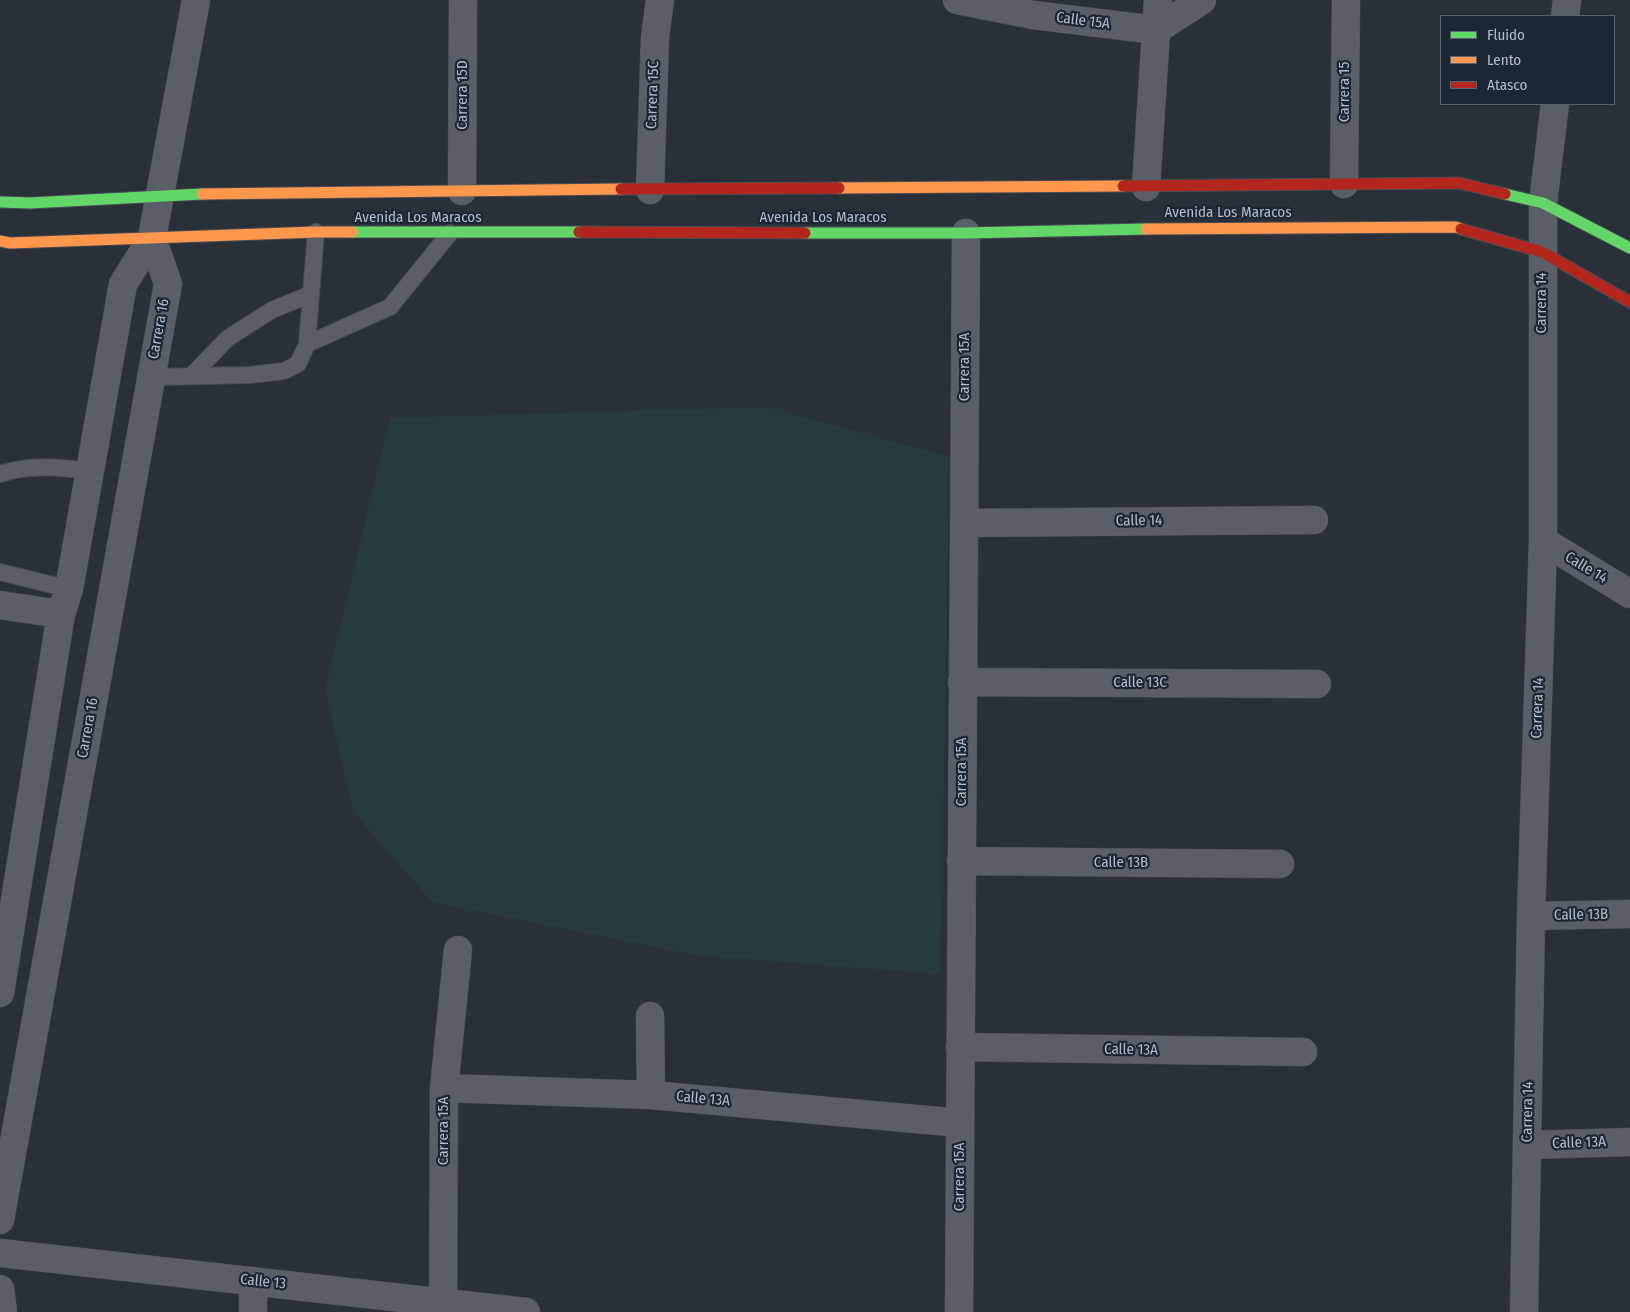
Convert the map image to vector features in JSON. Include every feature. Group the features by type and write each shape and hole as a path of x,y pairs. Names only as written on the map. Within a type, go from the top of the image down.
{"street":[{"name":"Carrera 16","path":"0,993 62,614 69,589 123,284 152,238 196,0"},
{"name":"Carrera 15D","path":"462,191 463,0"},
{"name":"Carrera 15C","path":"650,190 655,38 660,0"},
{"name":"Calle 15A","path":"957,0 1033,15 1156,30"},
{"path":"1146,186 1158,0"},
{"path":"1156,30 1202,0"},
{"name":"Carrera 15","path":"1344,184 1346,0"},
{"path":"1565,15 1567,0"},
{"name":"Carrera 14","path":"1524,1312 1531,916 1543,541 1543,203 1555,105"},
{"name":"Avenida Los Maracos","path":"0,202 30,203 160,195 261,192 1459,183 1543,203 1630,248"},
{"name":"Avenida Los Maracos","path":"0,241 10,243 316,232 966,233 1107,229 1456,228 1542,252 1630,302"},
{"name":"Carrera 15A","path":"959,1312 966,233"},
{"name":"Carrera 16","path":"0,1220 168,284 152,238"},
{"name":"Calle 14","path":"964,523 1314,520"},
{"name":"Calle 14","path":"1543,541 1630,594"},
{"path":"0,605 62,614"},
{"name":"Calle 13C","path":"962,682 1317,684"},
{"name":"Calle 13B","path":"961,861 1280,864"},
{"name":"Calle 13B","path":"1531,916 1630,914"},
{"name":"Carrera 15A","path":"443,1307 444,1088 458,950"},
{"path":"650,1016 651,1095"},
{"name":"Calle 13A","path":"960,1047 1303,1052"},
{"name":"Calle 13A","path":"444,1088 651,1095 960,1123"},
{"name":"Calle 13A","path":"1527,1144 1630,1142"},
{"name":"Calle 13","path":"0,1252 253,1281 443,1307 526,1312"},
{"path":"253,1281 253,1312"},
{"path":"0,1289 4,1312"}],"lane":[{"path":"151,377 249,375 284,371 298,364 307,344 316,232"},
{"path":"307,344 390,306 450,233"},
{"path":"192,376 228,338 272,310 311,294"},
{"path":"0,474 33,466 90,471"},
{"path":"0,572 69,589"}],"green space":[{"path":"766,407 950,457 940,974 695,955 432,902 354,813 325,690 390,418"}],"traffic: fast":[{"path":"0,202 30,203 202,194"},
{"path":"1505,194 1543,203 1630,248"},
{"path":"805,233 966,233 1146,229"},
{"path":"352,232 579,232"}],"traffic: slow":[{"path":"839,188 1123,186"},
{"path":"202,194 621,189"},
{"path":"1146,229 1456,227 1461,229"},
{"path":"0,241 10,243 352,232"}],"traffic: jam":[{"path":"1123,186 1459,183 1505,194"},
{"path":"621,189 839,188"},
{"path":"1461,229 1542,252 1630,302"},
{"path":"579,232 805,233"}]}
